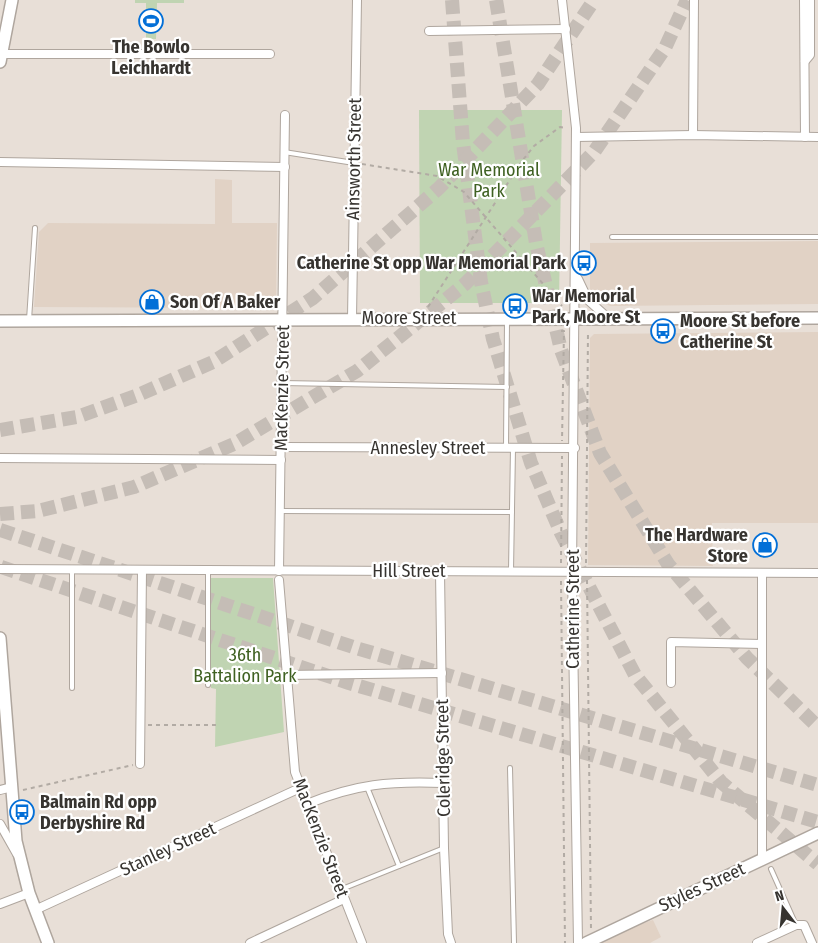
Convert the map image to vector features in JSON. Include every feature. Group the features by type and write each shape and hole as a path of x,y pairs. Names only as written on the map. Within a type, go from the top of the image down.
{"main road":[{"path":"1,58 12,0"},
{"name":"Moore Street","path":"0,321 818,318"},
{"path":"0,638 17,788 14,828 19,858 29,893 48,943"},
{"name":"Styles Street","path":"586,943 818,833"}],"street":[{"name":"Ainsworth Street","path":"352,319 357,0"},
{"name":"Catherine Street","path":"562,0 575,103 576,137 576,318 572,572 578,943"},
{"path":"694,0 694,135"},
{"path":"804,0 805,137"},
{"path":"805,62 810,55 810,0"},
{"path":"429,31 566,29"},
{"path":"1,58 270,54"},
{"name":"MacKenzie Street","path":"279,571 285,115"},
{"path":"576,137 694,135 818,137"},
{"path":"0,162 284,167"},
{"name":"Catherine Street","path":"576,274 588,300 608,318"},
{"name":"Annesley Street","path":"281,447 574,448"},
{"path":"0,458 281,460"},
{"name":"Hill Street","path":"0,570 818,574"},
{"path":"140,764 142,570"},
{"name":"Coleridge Street","path":"440,572 444,848 448,934 451,943"},
{"path":"762,573 762,859"},
{"name":"MacKenzie Street","path":"279,580 295,772 362,943"},
{"path":"671,683 671,642 762,644"},
{"path":"286,675 442,672"},
{"path":"307,804 366,785 443,782"},
{"path":"0,790 17,788"},
{"name":"Stanley Street","path":"35,910 300,788"},
{"path":"0,824 19,858"},
{"path":"0,904 29,893"},
{"path":"250,943 344,899"},
{"path":"757,943 796,925 804,924 812,943"}],"lane":[{"path":"284,152 354,163"},
{"path":"29,320 35,228"},
{"path":"612,237 818,237"},
{"path":"507,318 512,572"},
{"path":"282,383 507,387"},
{"path":"280,511 512,512"},
{"path":"72,570 72,688"},
{"path":"208,570 208,685"},
{"path":"510,768 514,943"},
{"path":"366,785 399,866"},
{"path":"341,890 444,848"},
{"path":"771,869 796,925"}],"path":[{"path":"428,307 534,146 560,127 566,128"},
{"path":"354,163 436,176 464,192 562,306"},
{"path":"561,331 564,332 561,572 565,943"},
{"name":"Catherine Street","path":"588,331 586,572 591,930"},
{"path":"140,725 216,725"},
{"path":"17,788 140,764"}],"shaded area":[{"path":"215,179 232,180 232,223 277,223 276,308 34,307 39,232 48,223 215,224"},
{"path":"818,241 818,304 610,306 596,299 590,290 590,243"},
{"path":"818,332 818,523 712,523 713,566 588,565 590,338 594,334"},
{"path":"653,920 661,937 650,943 594,943 595,939"}],"green space":[{"name":"The Bowlo Leichhardt","path":"135,0 184,0 184,3 157,3 156,39 146,39 146,3 135,3"},
{"name":"War Memorial Park","path":"419,110 562,110 559,303 420,303"},
{"name":"36th Battalion Park","path":"211,578 273,578 284,732 215,747 216,689 211,688"}],"tunnel":[{"path":"452,0 463,143 481,282 493,339 531,463 561,533 635,675 721,782 818,864"},
{"path":"496,0 536,243 561,350 600,453 668,564 747,658 818,727"},
{"path":"0,430 77,417 138,395 213,362 313,298 439,188 538,84 594,0"},
{"path":"0,514 38,511 134,487 234,444 357,371 465,284 594,152 665,48 687,0"},
{"path":"0,530 356,648 818,785"},
{"path":"1,567 349,683 818,822"}],"place":[{"name":"The Bowlo Leichhardt","path":"151,21"},
{"name":"Catherine St opp War Memorial Park","path":"584,263"},
{"name":"Son Of A Baker","path":"152,302"},
{"name":"War Memorial Park, Moore St","path":"515,306"},
{"name":"Moore St before Catherine St","path":"663,331"},
{"name":"The Hardware Store","path":"765,545"},
{"name":"Balmain Rd opp Derbyshire Rd","path":"22,812"}]}
